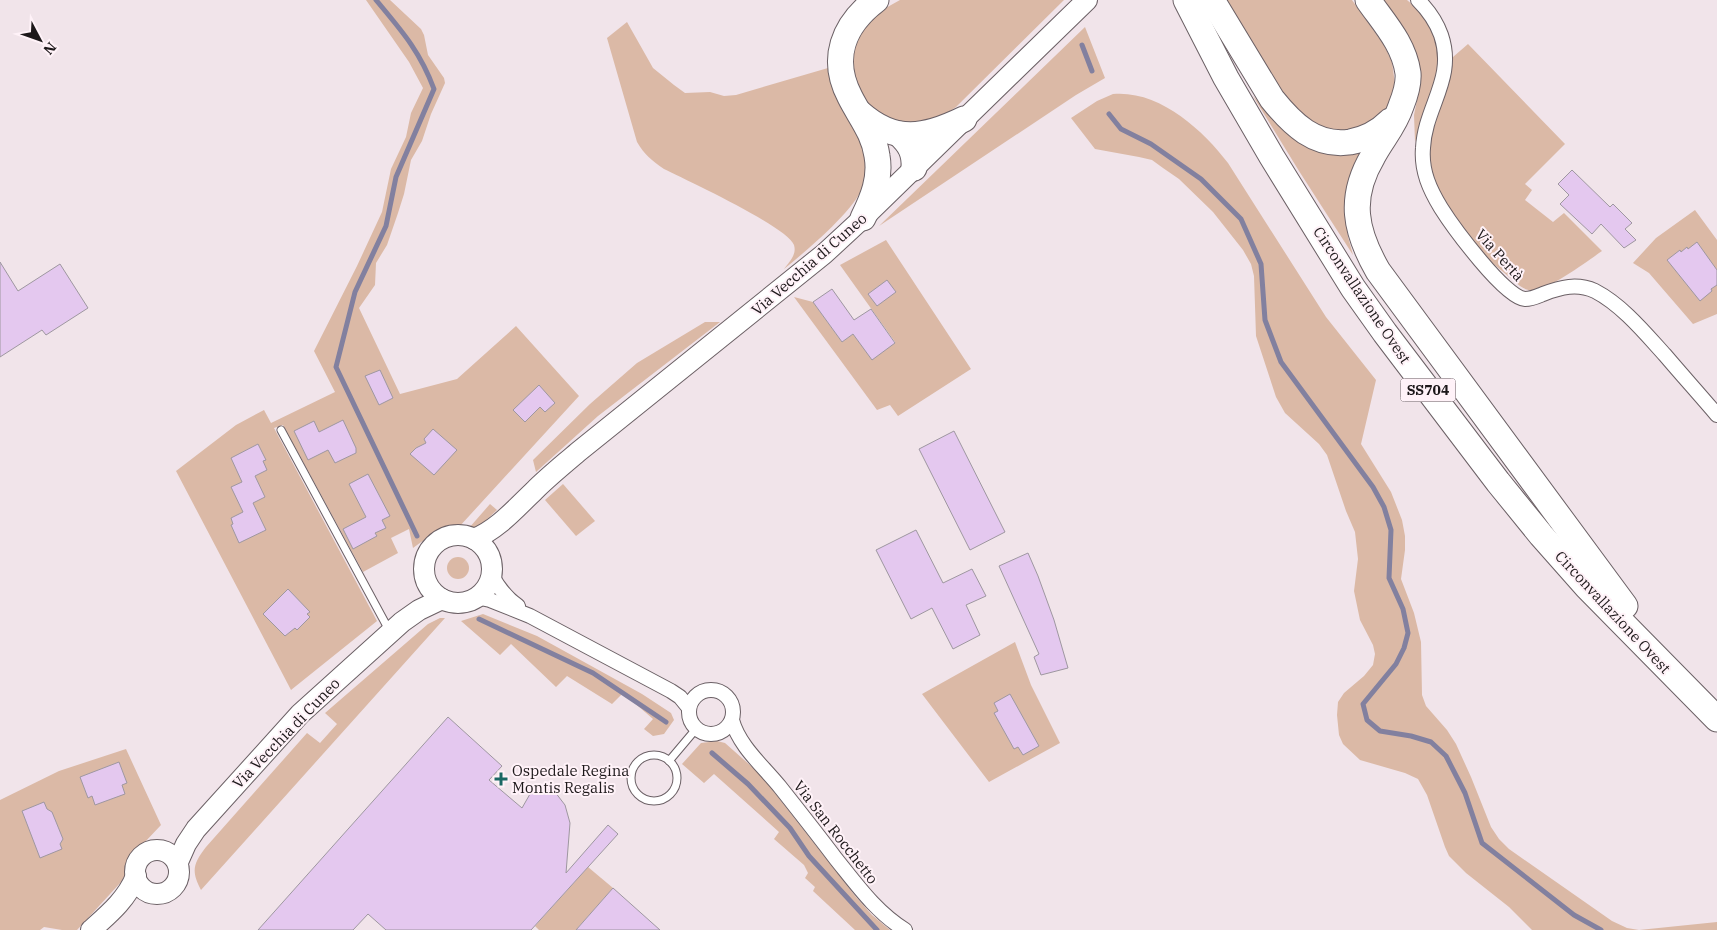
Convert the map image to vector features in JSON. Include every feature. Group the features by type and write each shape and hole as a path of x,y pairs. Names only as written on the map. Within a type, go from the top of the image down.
{"highway":[{"path":"863,218 870,204 878,178 877,155 870,131 846,88 840,57 842,46 855,18 876,0"},
{"path":"1178,0 1212,51"},
{"name":"Circonvallazione Ovest","path":"1186,0 1212,51 1272,157 1330,252 1385,333 1541,536 1588,588 1717,719"},
{"path":"1212,0 1272,100 1284,114 1307,134 1331,143 1344,143 1367,138 1375,134 1391,120 1404,100"},
{"path":"1368,0 1402,50 1408,78 1404,100 1390,130 1372,157 1359,188 1357,219 1360,236 1367,253 1378,271 1551,508 1691,694"},
{"path":"860,113 878,128 899,134 924,134 950,126 964,119"},
{"path":"877,155 894,167 903,170 913,169 914,154 911,147 899,134"}],"street":[{"name":"Via Vecchia di Cuneo","path":"481,545 492,541 515,510 564,463 790,282 863,218 1087,0"},
{"name":"Via Pertà","path":"1418,0 1432,16 1446,52 1445,73 1426,128 1423,148 1423,162 1428,182 1445,214 1483,264 1515,296 1526,299 1566,286 1575,286 1595,292 1606,299 1643,330 1717,415"},
{"path":"442,599 427,582 424,569 427,555 435,544 447,537 460,535 481,545 492,567 489,583 476,597"},
{"name":"Via San Rocchetto","path":"491,574 499,588 510,601 530,616"},
{"name":"Via Vecchia di Cuneo","path":"396,627 422,593 427,582"},
{"name":"Via Vecchia di Cuneo","path":"172,856 186,844 196,829 300,714 396,627 419,610 442,599 459,603 476,597"},
{"name":"Via San Rocchetto","path":"476,597 490,600 530,616 671,691 685,702 689,708 691,723 696,729 706,734 717,733 748,749"},
{"name":"Via San Rocchetto","path":"671,691 698,694 707,690 716,690 725,694 731,702 732,720 739,737 748,749 863,893 905,930"},
{"path":"689,708 692,700 698,694"},
{"path":"717,733 727,728 732,720"},
{"name":"Via Vecchia di Cuneo","path":"92,930 130,889 136,876 135,870 140,858 147,852 157,849 172,856 179,877 176,884 170,890 161,894 151,893 137,898 107,916"},
{"path":"136,876 139,884 151,893"}],"lane":[{"path":"281,430 396,627"},
{"path":"669,760 696,729"},
{"path":"654,755 662,756 669,760 676,774 676,785 672,792 666,797 654,801 639,795 631,782 632,771 636,764 642,758 654,755"}],"shaded area":[{"path":"366,0 390,0 421,29 428,55 444,78 445,83 431,114 422,141 411,160 398,213 387,245 376,263 375,285 359,308 400,394 457,379 516,326 579,396 459,527 434,534 413,548 409,529 391,538 398,553 363,572 283,425 274,428 377,621 291,690 176,471 236,425 264,410 271,423 335,392 314,351 382,212 391,169 406,137 411,113 423,88 409,62"},
{"path":"900,0 1064,0 956,107 935,119 911,124 891,121 871,107 863,98 854,75 854,51 864,28 876,15"},
{"path":"1227,0 1352,0 1384,45 1392,62 1395,84 1392,98 1385,111 1375,121 1354,133 1312,126 1281,92"},
{"path":"1382,0 1407,0 1414,6 1431,30 1438,49 1438,74 1415,142 1414,115 1419,90"},
{"path":"627,22 653,68 685,93 710,92 724,96 736,95 828,68 865,153 867,165 865,179 857,197 839,220 784,269 792,258 795,249 788,237 756,216 664,169 649,157 637,142 607,38"},
{"path":"1085,27 1105,78 1076,95 879,226"},
{"path":"1468,44 1565,144 1525,184 1532,190 1525,200 1553,222 1564,213 1602,251 1569,274 1541,288 1528,290 1523,288 1484,256 1444,200 1431,175 1428,146 1450,77 1453,57"},
{"path":"1113,94 1130,94 1147,98 1163,105 1178,114 1206,137 1228,163 1326,317 1376,380 1361,444 1391,492 1402,520 1405,550 1401,579 1414,613 1421,642 1422,695 1426,706 1447,730 1456,744 1491,827 1509,849 1612,921 1627,928 1639,930 1532,930 1509,907 1466,873 1449,856 1427,795 1418,779 1405,773 1360,760 1343,744 1339,735 1338,702 1344,693 1364,676 1373,665 1375,654 1373,645 1360,620 1354,591 1358,559 1355,532 1327,455 1319,444 1285,413 1276,397 1256,336 1254,276 1251,264 1243,250 1213,212 1179,179 1152,160 1095,149 1071,118 1097,101"},
{"path":"1253,96 1277,121 1366,147 1345,212 1348,237 1353,255 1299,171"},
{"path":"1695,210 1717,240 1717,314 1693,324 1649,273 1633,263 1656,238"},
{"path":"886,240 971,369 898,416 890,405 877,410 794,297 813,302 842,342 853,334 872,359 895,342 840,265"},
{"path":"705,322 720,322 598,416 536,472 533,460 590,404 637,363"},
{"path":"563,484 595,521 576,536 545,500"},
{"path":"490,504 497,510 480,526 469,528"},
{"path":"458,557 466,560 469,568 466,576 458,579 450,576 447,568 450,560"},
{"path":"483,614 537,636 642,694 671,713 674,720 664,734 653,736 644,729 653,719 623,693 612,704 567,676 556,687 511,644 500,655 461,621"},
{"path":"440,618 445,618 201,890 196,878 195,868 198,858 206,847 307,733 320,743 337,724 325,713 428,624"},
{"path":"1015,642 1031,685 1060,743 989,782 922,694"},
{"path":"717,741 725,743 760,774 856,897 872,915 890,930 855,930 813,891 815,887 805,878 808,873 804,865 774,839 779,832 714,774 704,783 682,764 701,743"},
{"path":"126,749 161,825 128,860 125,875 121,882 77,930 44,927 40,930 0,930 0,800 59,771"},
{"path":"588,867 613,888 576,930 539,930 535,926"},
{"path":"1717,922 1717,930 1639,930"}],"building":[{"path":"1572,170 1610,207 1613,204 1632,223 1625,229 1636,240 1624,248 1601,224 1592,234 1560,204 1569,195 1558,184"},
{"path":"1697,242 1717,270 1717,285 1700,301 1667,260 1680,250 1681,252 1687,247 1688,249"},
{"path":"0,262 18,291 60,264 88,308 46,335 42,330 0,357"},
{"path":"887,280 896,292 877,306 868,294"},
{"path":"832,289 854,320 871,309 895,343 872,360 853,334 842,342 813,302"},
{"path":"380,370 393,398 379,405 365,376"},
{"path":"539,385 555,403 545,412 540,407 525,422 513,410"},
{"path":"343,420 356,448 356,453 335,463 328,450 308,460 294,431 314,421 319,432"},
{"path":"433,429 457,450 434,475 410,454 416,448 426,443 424,439"},
{"path":"954,431 1005,532 970,550 919,449"},
{"path":"258,444 266,460 263,461 267,470 255,476 265,497 253,503 266,530 239,543 231,525 233,524 231,518 243,512 231,487 242,482 231,458"},
{"path":"368,474 390,516 382,520 386,528 375,533 377,536 353,549 343,529 366,517 349,484"},
{"path":"916,530 943,583 972,569 986,596 966,605 980,635 953,649 932,608 911,619 876,550"},
{"path":"1028,553 1054,620 1068,668 1041,675 1034,657 1039,654 999,566"},
{"path":"288,589 310,612 307,614 310,617 297,630 295,628 285,636 263,614"},
{"path":"1010,694 1039,746 1023,755 1018,747 1014,749 994,713 998,711 994,703"},
{"path":"448,717 502,766 489,780 522,808 530,794 542,788 555,792 565,805 570,823 566,873 608,825 618,834 531,930 386,930 368,914 353,930 258,930"},
{"path":"119,762 127,783 122,785 125,794 95,805 92,796 88,798 80,777"},
{"path":"44,802 47,809 52,812 63,839 60,844 62,849 40,858 22,811"},
{"path":"613,888 660,930 576,930"}],"waterway":[{"path":"376,0 402,31 416,52 429,75 434,89 396,177 386,226 355,292 336,367 417,536"},
{"path":"1082,45 1092,71"},
{"path":"1109,114 1121,129 1151,144 1201,179 1241,219 1261,264 1265,320 1281,362 1373,487 1384,507 1391,530 1389,578 1403,609 1408,633 1404,648 1396,664 1363,704 1367,720 1380,731 1411,736 1431,742 1446,756 1465,793 1482,843 1574,915 1601,930"},
{"path":"479,619 593,673 666,722"},
{"path":"712,753 748,784 790,828 809,856 877,930"}],"place":[{"name":"Ospedale Regina Montis Regalis","path":"501,779"}]}
